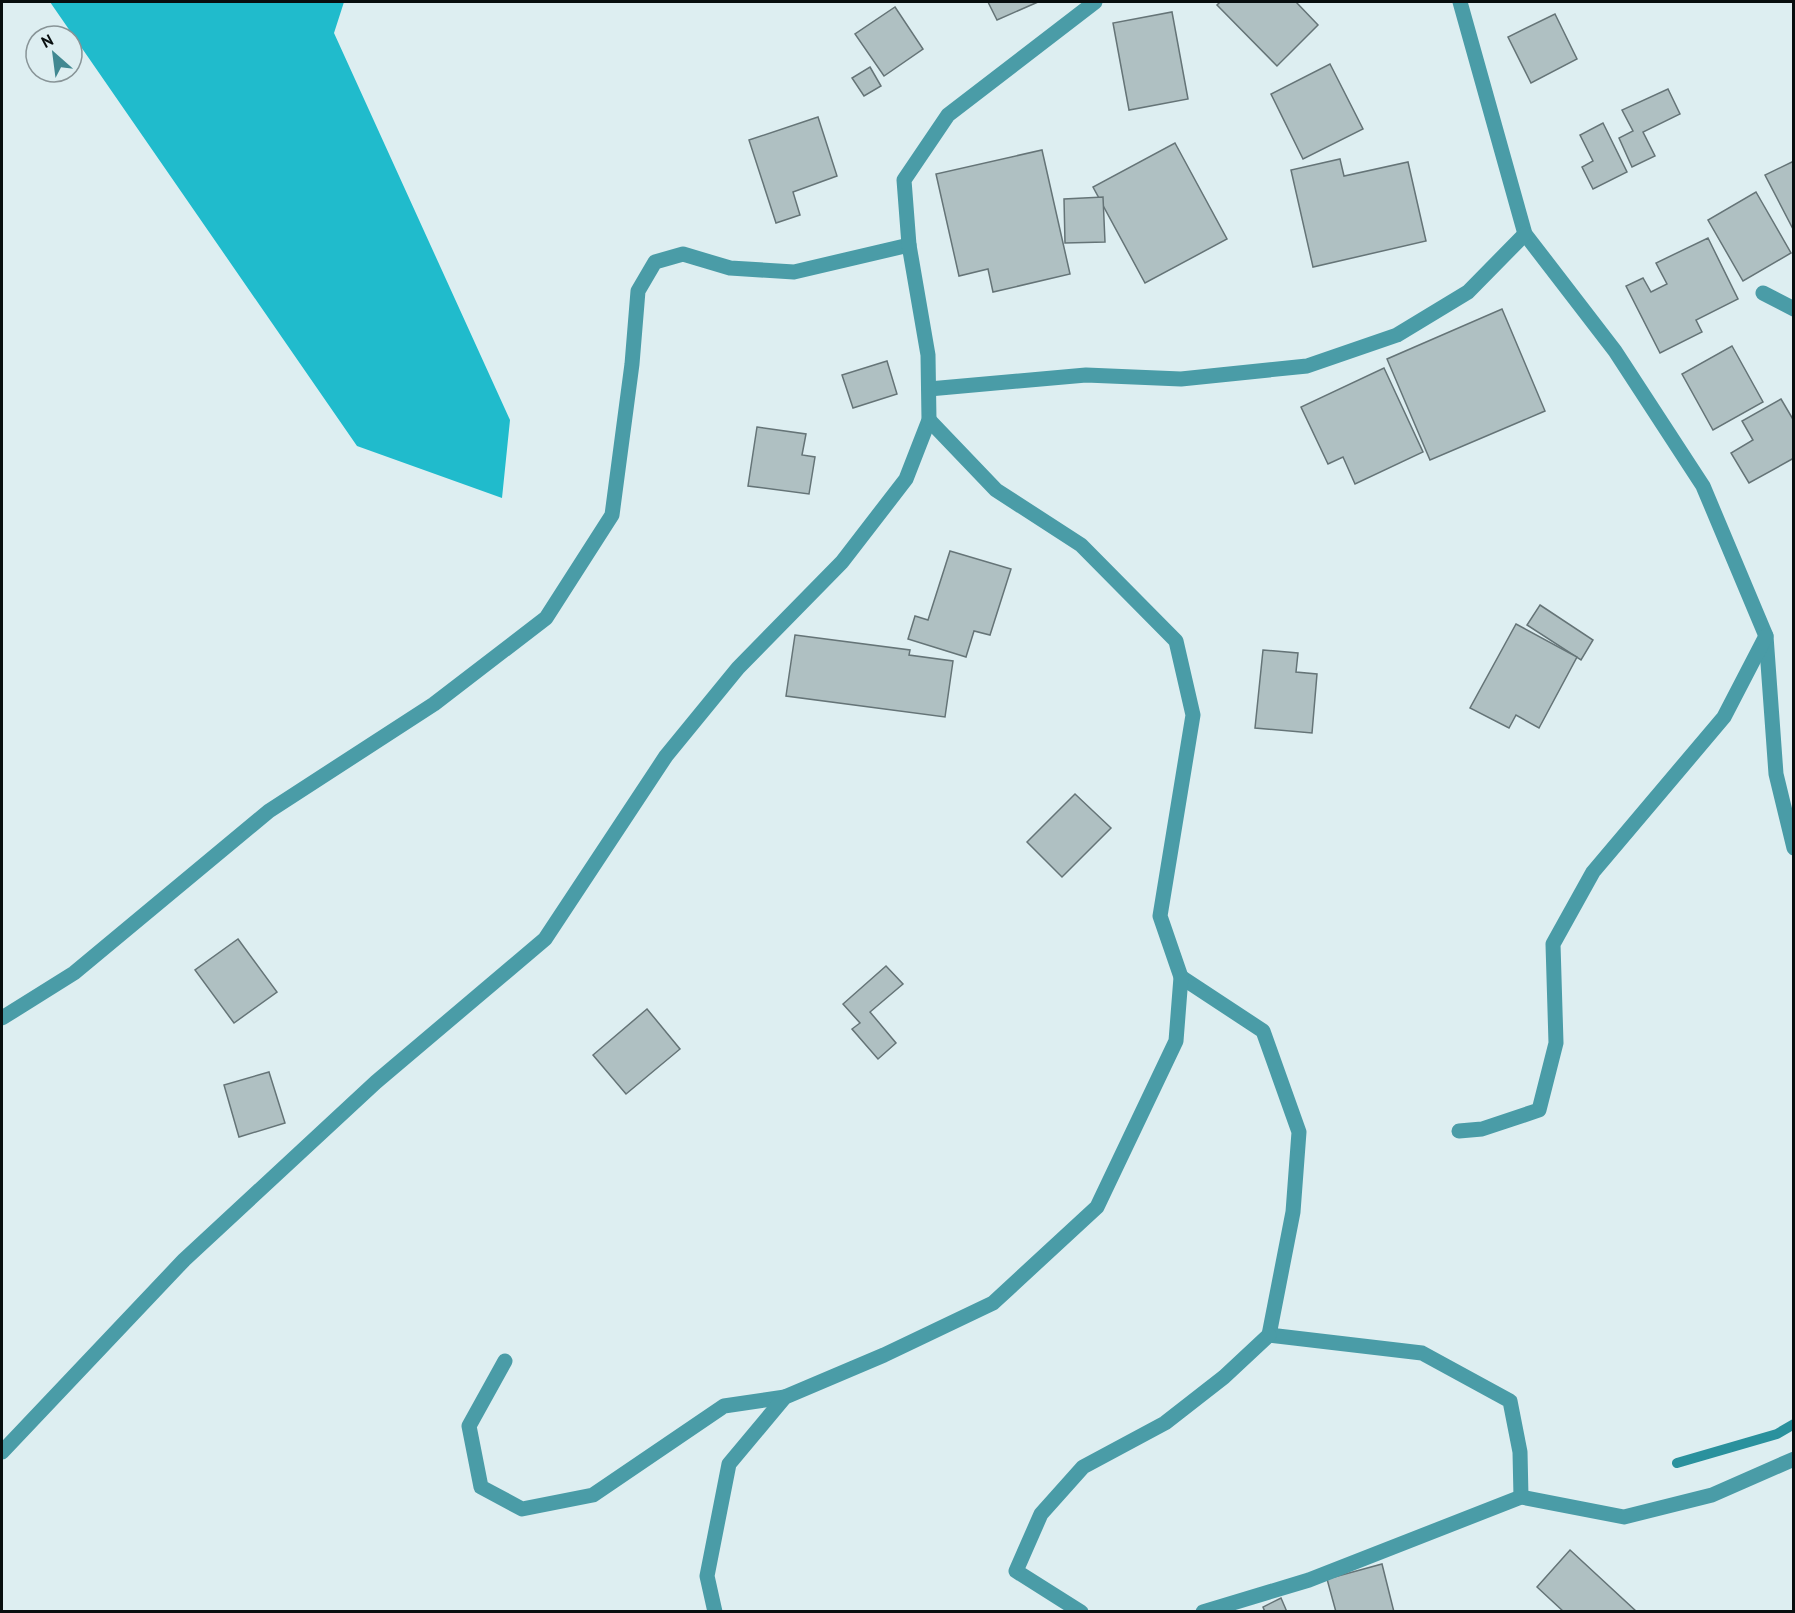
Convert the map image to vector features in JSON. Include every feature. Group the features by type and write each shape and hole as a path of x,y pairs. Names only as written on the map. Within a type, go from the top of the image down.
{"street":[{"path":"2,1452 184,1260 376,1082 545,939 666,756 738,669 842,562 906,479 929,420 929,389 928,355 909,245 904,180 948,115 1095,2"},
{"path":"1460,2 1525,234 1615,351 1703,486 1766,636 1776,774 1794,848"},
{"path":"929,389 1086,375 1181,379 1307,366 1397,334 1468,292 1525,234"},
{"path":"2,1018 74,973 269,810 434,704 546,618 612,515 632,364 638,291 655,262 683,254 730,268 794,272 909,245"},
{"path":"1763,293 1794,309"},
{"path":"505,1361 469,1426 481,1487 522,1509 594,1495 724,1406 784,1397 884,1355 993,1303 1097,1207 1176,1041 1181,977 1160,916 1193,715 1176,640 1081,545 996,490 929,420"},
{"path":"1459,1131 1482,1130 1539,1110 1556,1043 1553,944 1593,872 1724,717 1766,636"},
{"path":"1082,1611 1016,1571 1041,1514 1083,1467 1165,1423 1224,1377 1269,1335 1293,1212 1299,1132 1263,1031 1181,977"},
{"path":"1269,1335 1422,1353 1510,1401 1521,1452 1521,1497"},
{"path":"715,1611 707,1576 729,1464 784,1397"},
{"path":"1203,1611 1310,1580 1521,1497 1624,1517 1712,1495 1794,1459"}],"shaded area":[{"path":"50,2 344,2 334,33 510,420 502,498 357,446 84,51 84,24 65,24"}],"building":[{"path":"988,2 1038,2 997,20"},
{"path":"1220,2 1296,2 1318,25 1277,66 1217,5"},
{"path":"895,7 923,49 884,76 855,34"},
{"path":"1172,12 1188,99 1129,110 1113,23"},
{"path":"1555,14 1577,59 1531,83 1508,37"},
{"path":"1330,64 1363,129 1303,159 1271,94"},
{"path":"870,67 881,86 864,96 852,78"},
{"path":"1668,89 1680,114 1643,132 1655,156 1632,167 1619,138 1633,131 1622,110"},
{"path":"818,117 837,176 793,192 800,215 776,223 749,140"},
{"path":"1603,123 1627,172 1593,189 1582,167 1593,161 1580,135"},
{"path":"1175,143 1227,239 1145,283 1093,187"},
{"path":"1042,150 1070,274 993,292 988,269 959,276 936,174"},
{"path":"1340,159 1344,176 1408,162 1426,241 1313,267 1291,170"},
{"path":"1794,161 1794,231 1765,175"},
{"path":"1756,192 1791,253 1743,281 1708,220"},
{"path":"1103,197 1105,242 1065,243 1064,199"},
{"path":"1708,238 1738,299 1696,320 1702,332 1660,353 1626,286 1643,278 1651,292 1667,284 1656,263"},
{"path":"1502,309 1545,411 1430,460 1387,359"},
{"path":"1732,346 1763,402 1713,430 1682,374"},
{"path":"887,361 897,394 853,408 842,375"},
{"path":"1384,368 1423,452 1355,484 1343,457 1328,464 1301,407"},
{"path":"1781,399 1794,421 1794,458 1749,483 1731,453 1753,440 1742,421"},
{"path":"757,427 806,434 802,455 815,457 809,494 748,486"},
{"path":"950,551 1011,569 990,635 974,631 966,657 908,639 915,616 928,620"},
{"path":"1540,605 1593,640 1581,660 1527,625"},
{"path":"1516,624 1577,657 1539,728 1516,715 1509,728 1470,708"},
{"path":"795,635 910,650 909,655 953,661 945,717 786,696"},
{"path":"1263,650 1298,653 1296,672 1317,674 1312,733 1255,728"},
{"path":"1075,794 1111,828 1062,877 1027,842"},
{"path":"238,939 277,992 234,1023 195,970"},
{"path":"886,966 903,984 870,1012 896,1043 878,1059 852,1029 860,1023 843,1004"},
{"path":"647,1009 680,1049 626,1094 593,1055"},
{"path":"269,1072 285,1123 239,1137 224,1085"},
{"path":"1570,1550 1637,1612 1564,1612 1537,1587"},
{"path":"1382,1564 1394,1612 1336,1612 1327,1579"},
{"path":"1281,1598 1287,1612 1265,1612 1263,1607"}],"waterway":[{"path":"1677,1463 1777,1434 1794,1424"}]}
